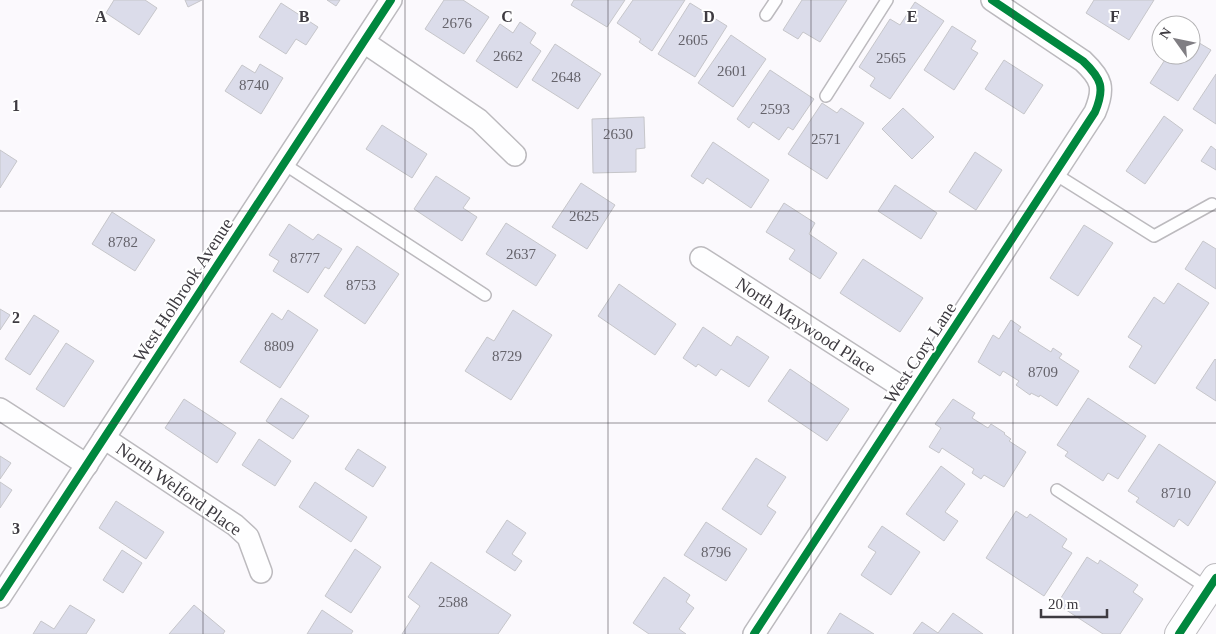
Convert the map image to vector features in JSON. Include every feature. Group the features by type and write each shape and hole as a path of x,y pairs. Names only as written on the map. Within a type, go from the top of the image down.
{"street":[{"name":"West Holbrook Avenue","path":"0,597 391,0"},
{"name":"West Cory Lane","path":"754,634 1095,112 1100,98 1101,85 1094,71 1083,61 992,0"},
{"path":"364,42 479,120 515,155"},
{"name":"North Maywood Place","path":"701,258 911,393"},
{"path":"0,409 87,465"},
{"name":"North Welford Place","path":"104,438 235,525 248,537 260,572"},
{"path":"1179,634 1212,583"}],"lane":[{"path":"766,15 776,0"},
{"path":"826,96 888,0"},
{"path":"284,164 485,295"},
{"path":"1055,174 1154,236 1212,204"},
{"path":"1057,490 1212,583"}],"building":[{"path":"114,0 145,0 157,8 139,35 106,13"},
{"path":"185,0 202,0 188,7"},
{"path":"327,0 340,0 336,6"},
{"path":"444,0 463,0 489,17 464,54 425,29"},
{"path":"574,0 625,0 607,27 571,5"},
{"path":"633,0 685,0 652,51 639,42 641,39 617,23"},
{"path":"802,0 847,0 820,42 803,32 798,39 783,30"},
{"path":"1094,0 1154,0 1129,40 1086,13"},
{"path":"915,2 944,21 890,99 870,86 875,78 859,67 890,19 900,25"},
{"path":"281,3 318,27 306,45 296,39 286,54 259,37"},
{"path":"690,3 727,26 695,77 658,54"},
{"path":"520,22 536,33 530,43 541,51 517,88 476,61 500,24 513,33"},
{"path":"952,26 976,41 971,49 978,53 954,90 924,70"},
{"path":"731,35 766,59 733,107 698,83"},
{"path":"555,44 601,74 578,109 532,80"},
{"path":"1201,44 1211,50 1178,101 1150,83 1162,65 1201,65"},
{"path":"1004,60 1043,85 1024,114 985,89"},
{"path":"260,64 283,78 261,114 225,91 242,65 255,73"},
{"path":"770,70 814,99 793,130 788,127 779,140 753,122 749,128 737,119"},
{"path":"1216,74 1216,124 1193,109"},
{"path":"822,103 837,113 841,108 864,123 827,179 788,154"},
{"path":"903,108 934,137 912,159 882,129"},
{"path":"1164,116 1183,130 1145,184 1126,171"},
{"path":"644,117 645,148 636,149 636,172 593,173 592,119"},
{"path":"382,125 427,154 412,178 366,149"},
{"path":"713,142 769,180 751,208 707,178 703,184 691,176"},
{"path":"1211,146 1216,150 1216,170 1201,161"},
{"path":"0,150 17,161 0,188"},
{"path":"975,152 1002,170 976,210 949,192"},
{"path":"436,176 470,198 463,208 477,217 462,241 414,209"},
{"path":"581,183 615,205 587,249 552,227"},
{"path":"895,185 937,213 921,239 878,211"},
{"path":"784,203 815,223 809,234 837,253 820,279 789,259 795,250 766,232"},
{"path":"112,212 155,240 135,271 92,244"},
{"path":"506,223 556,255 536,286 486,254"},
{"path":"289,224 313,240 318,234 342,249 329,269 325,267 308,293 273,271 279,261 269,255"},
{"path":"1084,225 1113,243 1078,296 1050,278"},
{"path":"1203,241 1216,249 1216,289 1185,269"},
{"path":"357,246 399,274 365,324 324,296"},
{"path":"863,259 923,298 900,332 840,293"},
{"path":"1178,283 1209,303 1155,384 1129,367 1142,346 1128,337 1154,297 1164,304"},
{"path":"619,284 676,324 655,355 598,316"},
{"path":"0,309 10,315 0,330"},
{"path":"288,310 318,330 280,388 240,362 272,313 282,320"},
{"path":"513,310 552,335 511,400 465,371 487,337 494,341"},
{"path":"34,315 59,331 30,375 5,359"},
{"path":"1011,320 1021,327 1018,331 1051,352 1053,348 1062,354 1059,358 1079,371 1057,406 1040,395 1039,397 1031,393 1030,395 1016,385 1019,381 1003,371 1000,376 978,362 993,335 999,339"},
{"path":"703,327 731,346 737,336 769,357 749,387 721,369 716,376 698,364 696,367 683,358"},
{"path":"66,343 94,361 64,407 36,389"},
{"path":"1216,360 1216,401 1196,388"},
{"path":"790,369 849,409 827,441 768,401"},
{"path":"281,398 309,416 293,439 266,421"},
{"path":"1088,398 1146,436 1118,479 1108,473 1103,481 1065,456 1068,452 1057,445"},
{"path":"184,399 236,433 217,463 165,428"},
{"path":"953,399 975,413 972,418 988,428 991,424 1005,433 1011,439 1009,441 1026,452 1004,487 984,475 981,479 972,473 974,469 942,448 939,453 929,447 941,428 935,424"},
{"path":"259,439 291,461 275,486 242,465"},
{"path":"1159,444 1216,482 1188,526 1179,519 1174,527 1136,502 1139,498 1128,491"},
{"path":"358,449 386,467 373,487 345,469"},
{"path":"0,456 11,463 0,479"},
{"path":"756,458 786,477 767,506 776,512 761,535 722,509"},
{"path":"941,466 965,484 945,512 958,521 944,541 906,514"},
{"path":"0,482 12,490 0,508"},
{"path":"315,482 367,517 351,542 299,507"},
{"path":"116,501 164,532 146,559 99,528"},
{"path":"1016,511 1027,518 1030,514 1067,539 1062,547 1072,553 1044,596 986,558"},
{"path":"507,520 526,533 512,554 522,561 515,571 486,552"},
{"path":"706,522 747,549 726,581 684,555"},
{"path":"882,526 920,552 891,595 861,575 876,552 868,547"},
{"path":"355,549 381,567 351,613 325,596"},
{"path":"122,550 142,563 123,593 103,580"},
{"path":"1087,557 1098,564 1100,560 1138,585 1133,592 1143,599 1120,634 1103,634 1057,604"},
{"path":"431,562 511,615 498,634 402,634 420,606 408,597"},
{"path":"664,577 690,595 686,602 694,608 679,629 686,634 649,634 633,623"},
{"path":"70,605 95,620 86,634 33,634 41,621 54,629"},
{"path":"194,605 225,631 223,634 169,634"},
{"path":"322,610 353,631 351,634 307,634"},
{"path":"840,613 874,634 827,634"},
{"path":"953,613 983,634 913,634 922,622 938,633"}],"cycle path":[{"path":"0,597 391,0"},
{"path":"754,634 1095,112 1100,96 1100,84 1094,73 1083,61 992,0"},
{"path":"1179,634 1216,578"}]}
